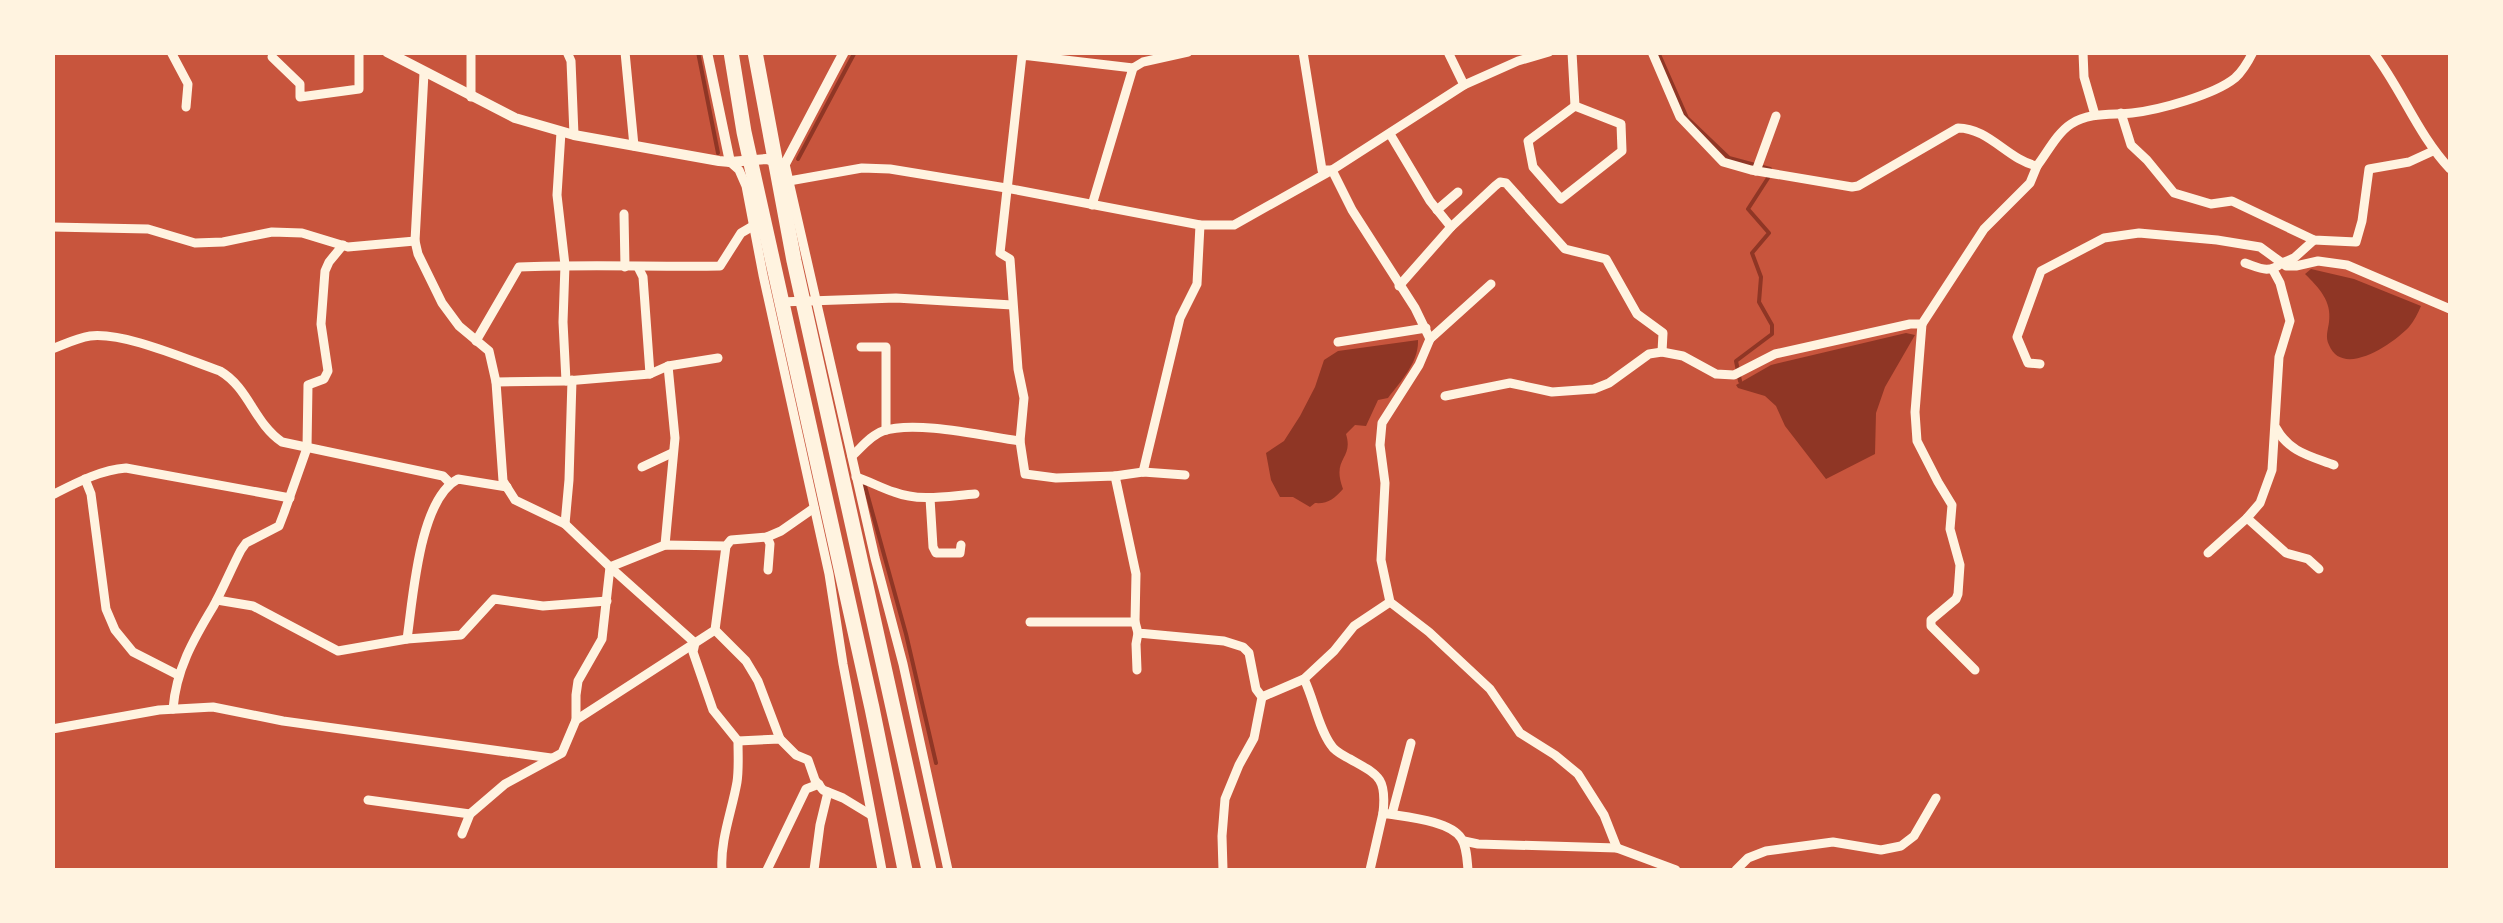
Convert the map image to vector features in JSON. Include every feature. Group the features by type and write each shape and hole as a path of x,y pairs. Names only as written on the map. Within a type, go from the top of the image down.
{"highway":[{"path":"731,52 748,151 905,870"},
{"path":"755,52 794,260 929,870"}],"street":[{"path":"170,52 188,84 186,106"},
{"path":"272,57 300,84 300,97 359,88 359,52"},
{"path":"470,52 471,97"},
{"path":"567,52 572,61 574,135"},
{"path":"625,52 634,146"},
{"path":"708,52 730,162 739,170 746,186 829,574 882,870"},
{"path":"844,52 785,164 948,870"},
{"path":"1185,475 1144,472 1056,478 1025,474 1020,441 1024,398 1018,370 1010,259 1000,252 1022,56 1140,61 1188,52"},
{"path":"1303,52 1322,170 1332,170"},
{"path":"1448,52 1464,85"},
{"path":"789,181 862,168 890,169 1200,226 1234,225 1332,170 1464,85 1518,61 1550,52"},
{"path":"1572,52 1575,106"},
{"path":"1652,52 1680,117 1723,162 1858,186 1958,128 1978,132 2021,161 2036,166"},
{"path":"2083,52 2084,77 2096,114"},
{"path":"1975,670 1931,626 1934,617 1956,599 1960,565 1950,529 1952,505 1917,440 1915,412 1922,324 1984,229 2030,183 2036,166 2073,122 2096,114 2160,108 2220,86 2234,80 2253,52"},
{"path":"2373,52 2433,151 2450,169"},
{"path":"391,54 515,118 561,132 730,162 766,159 785,164"},
{"path":"1092,205 1140,61"},
{"path":"424,73 418,254 458,326 489,351 496,382 503,481 516,500 565,524 695,643"},
{"path":"1575,106 1620,124 1622,151 1561,199 1533,167 1528,141 1575,106"},
{"path":"2121,113 2130,145 2174,193 2211,204 2232,201 2314,240 2356,242 2369,169 2409,162 2433,151"},
{"path":"1757,167 1776,116"},
{"path":"561,132 557,195 569,380 565,524"},
{"path":"1390,134 1452,228"},
{"path":"1332,170 1352,210 1428,333 1420,364 1382,423 1380,445 1385,483 1381,560 1390,602 1490,689 1520,733 1578,774 1604,815 1617,848"},
{"path":"1399,286 1494,186 1506,183 1565,250 1606,259 1637,314 1662,333 1662,352"},
{"path":"1437,210 1458,192"},
{"path":"624,214 625,267"},
{"path":"476,341 519,267 720,266 741,233 753,226"},
{"path":"1144,472 1180,318 1197,284 1200,226"},
{"path":"52,228 148,230 195,242 223,242 272,232 302,234 348,246 416,241"},
{"path":"2040,364 2028,363 2017,337 2040,271 2104,238 2139,234 2260,247 2278,267 2290,321 2279,356 2272,470 2260,503 2208,553"},
{"path":"2278,267 2314,240"},
{"path":"173,709 178,675 195,634 217,600 240,550 279,526 290,498 307,448 308,386 319,382 328,371 321,324 325,270 343,245"},
{"path":"2244,262 2262,269 2318,261 2346,265 2450,309"},
{"path":"638,268 644,277 650,374"},
{"path":"1338,342 1428,333 1491,284"},
{"path":"769,302 896,298 1012,305"},
{"path":"1445,396 1510,383 1552,392 1594,389 1610,384 1648,354 1662,352 1683,356 1727,376 1739,374 1776,354 1922,324"},
{"path":"52,349 78,339 106,336 220,371 233,379 263,425 282,442 443,476 450,483"},
{"path":"861,347 886,347 886,430"},
{"path":"496,382 650,374 668,366 718,358"},
{"path":"665,545 675,438 668,366"},
{"path":"2275,426 2292,448 2334,465"},
{"path":"852,456 877,433 886,430 919,428 1020,441"},
{"path":"642,467 672,453"},
{"path":"52,495 112,469 126,468 290,498"},
{"path":"1115,476 1136,574 1137,670"},
{"path":"856,477 894,492 930,498 975,494"},
{"path":"86,479 106,609 115,630 134,652 178,675"},
{"path":"407,639 426,521 450,483 458,479 507,487"},
{"path":"930,498 936,552 960,552 961,545"},
{"path":"576,720 715,630 726,546 732,540 767,537 814,508"},
{"path":"2247,518 2286,553 2308,559 2319,569"},
{"path":"767,537 768,570"},
{"path":"610,567 665,545 726,546"},
{"path":"462,834 470,814 504,784 562,754 576,720 578,681 602,639 610,567"},
{"path":"217,600 252,606 338,651 461,635 494,599 543,606 607,601"},
{"path":"1262,698 1304,678 1354,626 1390,602"},
{"path":"1030,622 1135,622"},
{"path":"715,630 746,661 758,681 780,739 808,760 823,788 870,815"},
{"path":"1138,633 1224,641 1244,647 1248,653 1262,698 1254,738 1225,799 1223,870"},
{"path":"695,643 693,652 713,710 738,741 736,783 722,870"},
{"path":"1304,678 1334,750 1379,776 1384,785 1387,814"},
{"path":"52,729 173,709 213,707 283,721 550,758"},
{"path":"738,741 780,739"},
{"path":"1370,870 1412,742"},
{"path":"766,870 806,789 823,788"},
{"path":"814,870 823,788"},
{"path":"1736,870 1748,858 1766,851 1833,842 1881,850 1901,846 1914,836 1936,798"},
{"path":"368,800 470,814"},
{"path":"1387,814 1453,829 1464,841 1468,870"},
{"path":"1464,841 1617,848 1676,870"}],"shaded area":[{"path":"2311,269 2354,279 2421,306 2409,327 2381,349 2345,359 2336,355 2328,342 2328,308 2320,290 2305,274"},
{"path":"1906,333 1915,335 1885,387 1876,413 1875,454 1826,479 1785,426 1776,406 1765,396 1736,385 1771,365"},
{"path":"1418,340 1412,364 1398,385 1388,398 1378,400 1366,426 1355,425 1346,434 1348,443 1340,471 1343,489 1330,500 1310,507 1293,497 1280,497 1271,480 1266,453 1284,441 1300,416 1324,360 1338,351"}],"waterway":[{"path":"698,52 718,153"},
{"path":"798,159 855,52"},
{"path":"1658,52 1687,118 1729,158 1770,169"},
{"path":"1740,381 1736,361 1772,334 1772,325 1759,302 1761,277 1752,253 1769,233 1748,209 1768,178"},
{"path":"865,486 936,763"}]}
